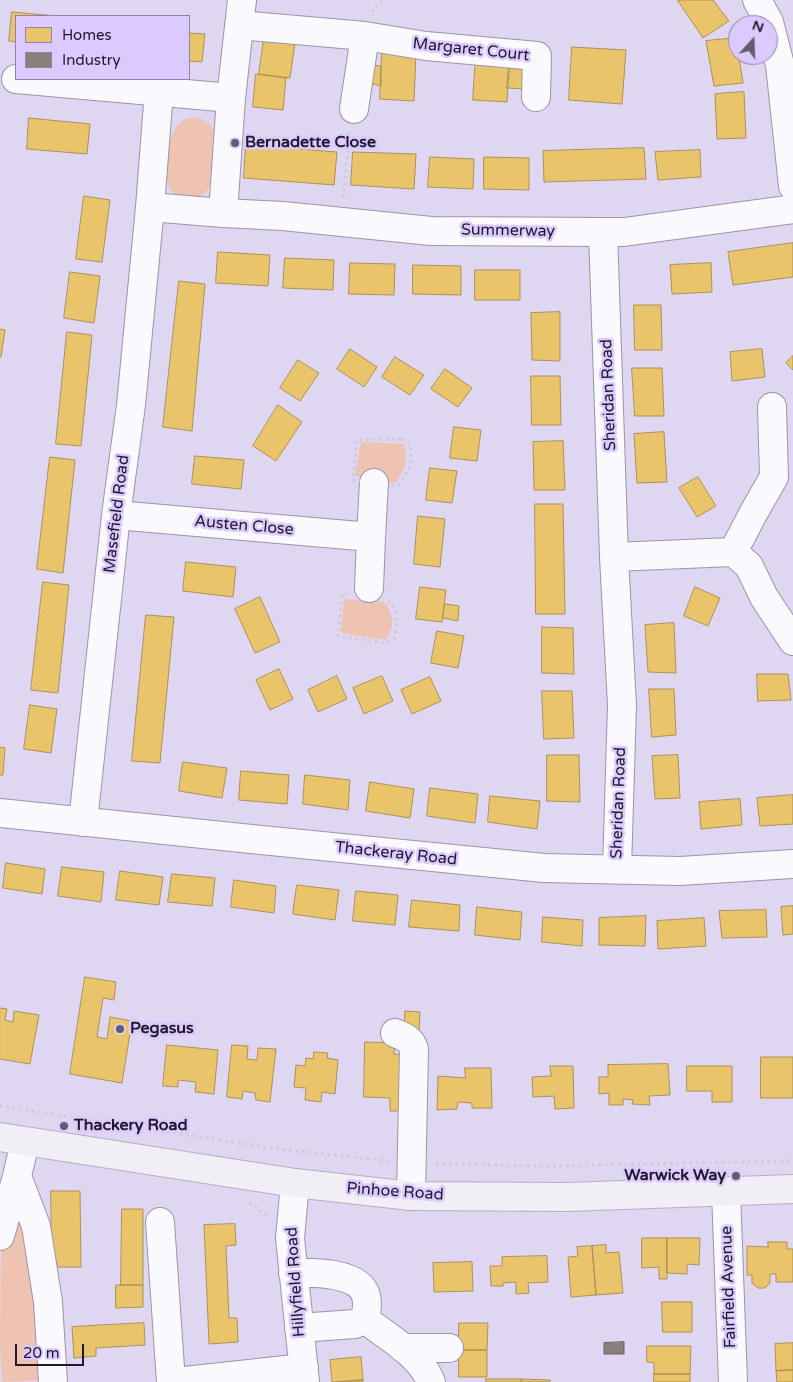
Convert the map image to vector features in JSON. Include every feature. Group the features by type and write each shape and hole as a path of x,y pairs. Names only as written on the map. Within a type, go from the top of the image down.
{"main road":[{"name":"Pinhoe Road","path":"12,1140 294,1183 411,1196 567,1197 793,1190"}],"street":[{"path":"756,0 769,22 780,65 793,186"},
{"path":"223,213 231,98 241,12"},
{"name":"Margaret Court","path":"241,12 426,46 537,56 536,97"},
{"path":"354,109 365,36"},
{"path":"0,77 15,79"},
{"path":"28,80 231,98"},
{"path":"150,207 159,91"},
{"name":"Summerway","path":"150,207 431,231 603,232 634,231 793,209"},
{"name":"Masefield Road","path":"83,822 116,515 131,405 150,207"},
{"name":"Sheridan Road","path":"603,232 614,557 622,705 617,869"},
{"path":"733,552 774,477 772,407"},
{"path":"374,483 371,537 376,593"},
{"name":"Austen Close","path":"116,515 371,537"},
{"path":"614,557 733,552 749,566 764,598 793,640"},
{"name":"Thackeray Road","path":"0,813 544,868 680,870 793,864"},
{"path":"395,1033 406,1037 414,1049 411,1196"},
{"path":"12,1140 17,1176 36,1226 48,1302 53,1382"},
{"path":"0,1236 17,1176"},
{"name":"Hillyfield Road","path":"294,1183 290,1238 305,1375"},
{"name":"Fairfield Avenue","path":"726,1192 733,1382"},
{"path":"160,1222 171,1382"},
{"path":"293,1273 312,1272 346,1278 357,1284 366,1294 368,1308 365,1319 355,1324 299,1328"},
{"path":"365,1319 403,1348 426,1370 431,1382"},
{"path":"403,1348 449,1348"},
{"path":"176,1382 305,1375"}],"path":[{"path":"342,222 347,150 354,109"},
{"path":"338,636 384,643 394,639 397,627 397,613 390,602 376,593"},
{"path":"243,1203 253,1204 290,1238"}],"shaded area":[{"path":"188,118 201,118 213,128 214,133 214,161 211,180 204,194 195,197 181,197 173,193 169,185 166,173 168,146 178,125"},
{"path":"361,442 404,444 405,465 395,483 355,476"},
{"path":"344,599 385,602 390,612 392,626 385,640 341,633"},
{"path":"17,1186 48,1380 2,1382 0,1349 1,1247"}],"building: Homes":[{"path":"713,0 728,22 703,38 678,1"},
{"path":"12,12 46,15 15,15 15,42 9,41"},
{"path":"190,33 205,34 202,62 190,61"},
{"path":"264,39 295,43 290,78 259,74"},
{"path":"728,39 728,65 740,65 743,83 714,86 706,41"},
{"path":"572,47 626,50 622,104 569,100"},
{"path":"382,51 416,52 414,101 380,99"},
{"path":"476,55 510,58 507,102 473,100"},
{"path":"370,65 381,66 381,86 368,83"},
{"path":"509,65 526,66 524,89 507,88"},
{"path":"256,74 286,78 283,110 253,107"},
{"path":"744,92 746,138 717,139 715,94"},
{"path":"29,118 90,124 87,154 27,149"},
{"path":"246,145 337,152 334,185 244,178"},
{"path":"644,148 646,179 544,182 543,151"},
{"path":"700,150 701,177 658,180 655,152"},
{"path":"353,152 416,154 414,189 351,185"},
{"path":"430,157 474,159 473,189 428,187"},
{"path":"484,157 529,158 529,190 484,189"},
{"path":"84,196 110,200 102,262 76,259"},
{"path":"793,243 793,277 733,285 728,252"},
{"path":"218,252 270,255 268,286 216,283"},
{"path":"285,258 334,260 333,290 283,288"},
{"path":"350,263 395,264 394,295 349,294"},
{"path":"711,263 712,292 672,294 670,265"},
{"path":"413,265 461,266 461,295 413,294"},
{"path":"475,270 520,270 520,300 475,300"},
{"path":"70,272 100,276 94,323 64,318"},
{"path":"179,281 205,284 192,431 163,427"},
{"path":"634,305 661,305 662,350 635,350"},
{"path":"560,312 560,361 532,360 531,313"},
{"path":"0,329 5,330 1,357 0,357"},
{"path":"67,332 92,335 81,446 56,444"},
{"path":"350,349 377,367 364,387 337,369"},
{"path":"762,349 765,377 732,381 730,352"},
{"path":"793,356 793,370 786,363"},
{"path":"395,357 424,375 410,395 382,377"},
{"path":"298,360 319,373 300,401 280,388"},
{"path":"632,368 662,368 664,416 635,416"},
{"path":"445,369 472,388 458,407 431,389"},
{"path":"531,376 560,376 561,425 532,425"},
{"path":"278,405 302,422 276,461 253,446"},
{"path":"454,427 481,430 477,461 450,458"},
{"path":"664,432 667,482 637,483 634,434"},
{"path":"563,441 565,490 534,490 533,442"},
{"path":"195,456 244,460 241,489 192,484"},
{"path":"50,457 75,460 63,573 37,569"},
{"path":"430,468 457,471 452,503 426,500"},
{"path":"698,477 716,506 697,517 679,488"},
{"path":"535,504 563,504 565,614 536,614"},
{"path":"418,516 445,519 440,567 414,564"},
{"path":"186,562 236,567 233,597 183,591"},
{"path":"43,582 69,585 58,693 31,690"},
{"path":"420,587 446,590 442,622 416,619"},
{"path":"695,587 720,598 708,626 684,616"},
{"path":"260,597 280,642 255,653 235,609"},
{"path":"445,604 459,606 458,621 443,618"},
{"path":"146,615 174,617 160,763 132,761"},
{"path":"674,623 676,673 648,672 645,625"},
{"path":"542,627 573,628 574,674 542,673"},
{"path":"437,631 464,636 458,668 431,663"},
{"path":"279,669 293,699 270,710 256,680"},
{"path":"757,674 788,674 791,700 758,701"},
{"path":"337,676 347,699 318,712 308,690"},
{"path":"382,676 393,701 364,714 353,688"},
{"path":"430,677 441,701 412,714 401,690"},
{"path":"649,689 674,689 676,735 652,737"},
{"path":"542,691 572,691 574,738 544,739"},
{"path":"30,705 57,709 51,753 24,749"},
{"path":"0,747 5,748 3,775 0,775"},
{"path":"547,755 579,755 580,802 547,801"},
{"path":"678,755 680,798 655,799 652,756"},
{"path":"183,762 227,768 222,798 179,791"},
{"path":"241,771 289,775 287,804 239,800"},
{"path":"305,775 350,780 348,810 303,804"},
{"path":"370,782 414,789 410,818 366,811"},
{"path":"430,788 478,794 475,823 427,816"},
{"path":"793,795 793,824 760,826 757,798"},
{"path":"490,796 540,801 537,829 488,822"},
{"path":"740,799 742,825 701,829 699,802"},
{"path":"6,863 45,869 42,894 3,888"},
{"path":"62,867 104,872 101,902 58,896"},
{"path":"120,871 163,877 159,905 116,900"},
{"path":"172,874 215,878 212,906 168,902"},
{"path":"234,880 276,886 274,913 231,907"},
{"path":"297,885 339,890 335,920 293,914"},
{"path":"356,891 398,895 395,925 353,921"},
{"path":"412,900 460,905 459,931 409,927"},
{"path":"793,906 793,934 783,935 781,907"},
{"path":"477,907 522,912 520,940 475,935"},
{"path":"766,910 767,937 722,938 719,911"},
{"path":"646,916 645,946 599,945 599,918"},
{"path":"543,917 583,920 582,946 542,942"},
{"path":"704,918 706,946 658,949 657,921"},
{"name":"Pegasus","path":"85,977 116,982 114,1000 103,998 97,1037 107,1039 110,1017 132,1021 122,1083 70,1074"},
{"path":"0,1008 7,1009 5,1020 13,1022 14,1011 39,1015 30,1064 0,1059"},
{"path":"405,1011 420,1012 419,1032 405,1032"},
{"path":"365,1042 394,1043 394,1054 406,1055 408,1111 390,1111 390,1098 364,1097"},
{"path":"167,1045 218,1050 214,1094 195,1092 196,1082 178,1080 178,1087 163,1086"},
{"path":"232,1045 248,1046 247,1059 257,1060 258,1048 276,1049 270,1102 256,1100 255,1093 243,1091 242,1099 227,1097"},
{"path":"314,1052 328,1053 327,1058 338,1060 335,1094 322,1092 321,1102 305,1100 306,1088 294,1087 296,1065 305,1066 306,1058 313,1059"},
{"path":"761,1057 793,1057 793,1098 761,1098"},
{"path":"668,1064 670,1095 649,1096 650,1105 632,1104 633,1100 623,1099 623,1105 609,1105 609,1093 599,1094 599,1077 608,1077 608,1065"},
{"path":"550,1066 573,1066 574,1108 555,1109 554,1096 533,1097 532,1077 551,1076"},
{"path":"687,1066 732,1066 732,1102 712,1102 712,1091 687,1091"},
{"path":"465,1068 491,1068 492,1108 472,1108 472,1103 458,1102 457,1109 437,1110 438,1076 465,1078"},
{"path":"51,1191 80,1191 81,1267 52,1267"},
{"path":"122,1209 143,1209 143,1285 121,1285"},
{"path":"235,1224 236,1245 226,1246 229,1318 237,1318 238,1342 209,1344 204,1225"},
{"path":"642,1238 667,1238 667,1279 659,1279 659,1267 642,1268"},
{"path":"667,1238 700,1238 699,1265 687,1264 687,1274 667,1273"},
{"path":"768,1242 787,1242 787,1249 793,1249 793,1282 776,1282 776,1274 770,1274 770,1283 765,1288 758,1288 752,1283 752,1275 747,1275 747,1246 768,1247"},
{"path":"606,1245 606,1253 619,1252 623,1293 596,1295 592,1246"},
{"path":"592,1246 596,1295 571,1297 568,1257 578,1256 577,1247"},
{"path":"547,1256 548,1282 528,1283 529,1293 516,1294 516,1282 503,1283 503,1286 491,1286 490,1266 502,1266 502,1257"},
{"path":"472,1262 473,1291 434,1292 433,1263"},
{"path":"116,1285 143,1285 143,1307 116,1308"},
{"path":"662,1302 692,1302 692,1332 663,1332"},
{"path":"144,1323 145,1345 96,1348 96,1356 74,1358 72,1327"},
{"path":"459,1323 488,1323 487,1350 459,1350"},
{"path":"793,1343 793,1370 776,1371 775,1344"},
{"path":"647,1346 691,1346 690,1374 654,1374 654,1363 647,1362"},
{"path":"459,1350 487,1350 487,1377 459,1377"},
{"path":"361,1357 363,1380 332,1382 330,1360"},
{"path":"793,1370 793,1382 777,1382 776,1371"},
{"path":"654,1374 690,1374 690,1382 654,1382"},
{"path":"486,1379 522,1379 521,1382 486,1382"},
{"path":"522,1379 550,1380 550,1382 521,1382"},
{"path":"363,1380 363,1382 341,1382"}],"building: Industry":[{"path":"624,1342 624,1354 604,1354 604,1343"}],"place":[{"name":"Bernadette Close","path":"235,143"},
{"name":"Pegasus","path":"120,1029"},
{"name":"Thackery Road","path":"64,1126"},
{"name":"Warwick Way","path":"736,1176"}]}
